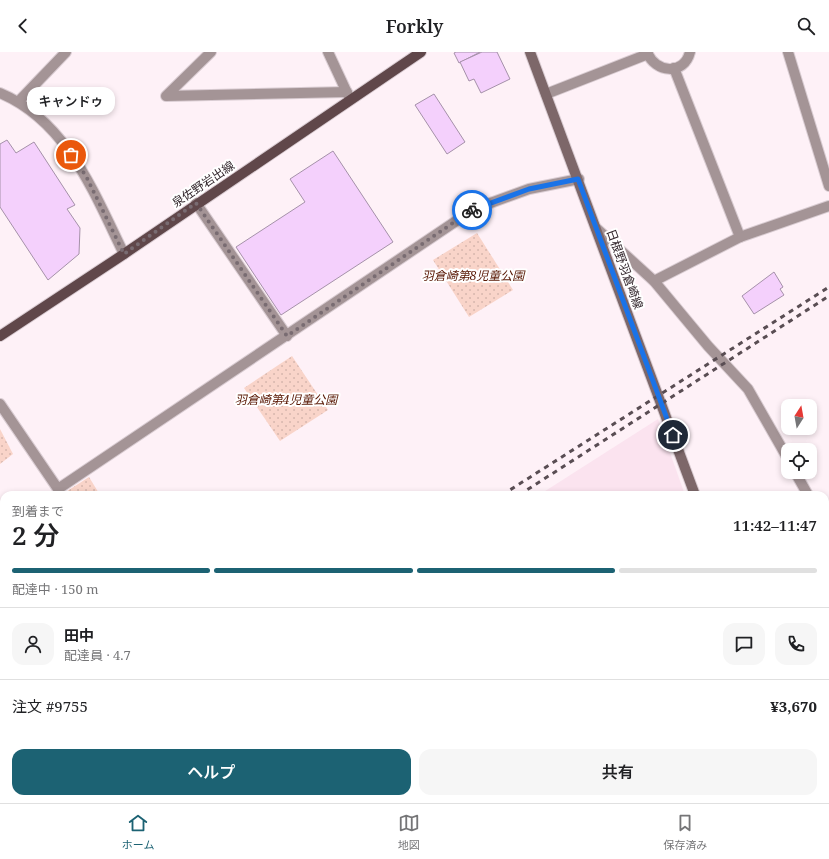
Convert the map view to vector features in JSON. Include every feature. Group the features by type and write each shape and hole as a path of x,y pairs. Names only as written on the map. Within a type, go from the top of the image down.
{"main road":[{"name":"泉佐野岩出線","path":"0,336 124,254 348,96 421,52"},
{"name":"日根野羽倉崎線","path":"530,52 694,491"}],"street":[{"path":"18,101 66,52"},
{"path":"211,52 166,96 348,96 328,52"},
{"path":"546,94 648,53 650,58 660,67 674,68 685,61 690,52"},
{"path":"788,52 829,186"},
{"path":"674,68 740,237"},
{"path":"0,93 18,101 41,118 64,144 86,176 124,254"},
{"path":"0,404 58,489 474,209 529,189 578,179"},
{"path":"196,203 287,336"},
{"path":"654,281 740,237 829,206"},
{"path":"596,228 654,281 708,346 748,388 781,447"},
{"path":"799,479 806,491"}],"shaded area":[{"path":"658,419 684,491 545,491"}],"green space":[{"name":"羽倉崎第8児童公園","path":"477,233 513,290 469,317 433,260"},
{"name":"羽倉崎第4児童公園","path":"292,356 328,410 280,441 244,388"},
{"path":"0,429 13,454 0,464"},
{"path":"89,477 98,491 67,491"}],"building":[{"path":"480,52 459,63 454,53"},
{"path":"482,52 497,52 510,79 481,93 474,79 469,81 460,62"},
{"path":"434,94 465,142 447,154 415,105"},
{"path":"7,140 16,153 34,142 75,205 67,209 80,228 79,254 48,280 0,207 0,144"},
{"path":"333,151 393,242 281,315 236,247 305,202 290,179"},
{"path":"774,272 783,287 780,289 784,295 754,314 742,296"}],"railway":[{"path":"508,491 829,287"},
{"path":"525,491 829,296"}],"way so far":[{"path":"71,155 86,176 124,254 196,203 287,336 472,210"}],"place":[{"name":"キャンドゥ","path":"71,155"}],"route":[{"path":"472,210 529,189 578,179 673,435"}]}
